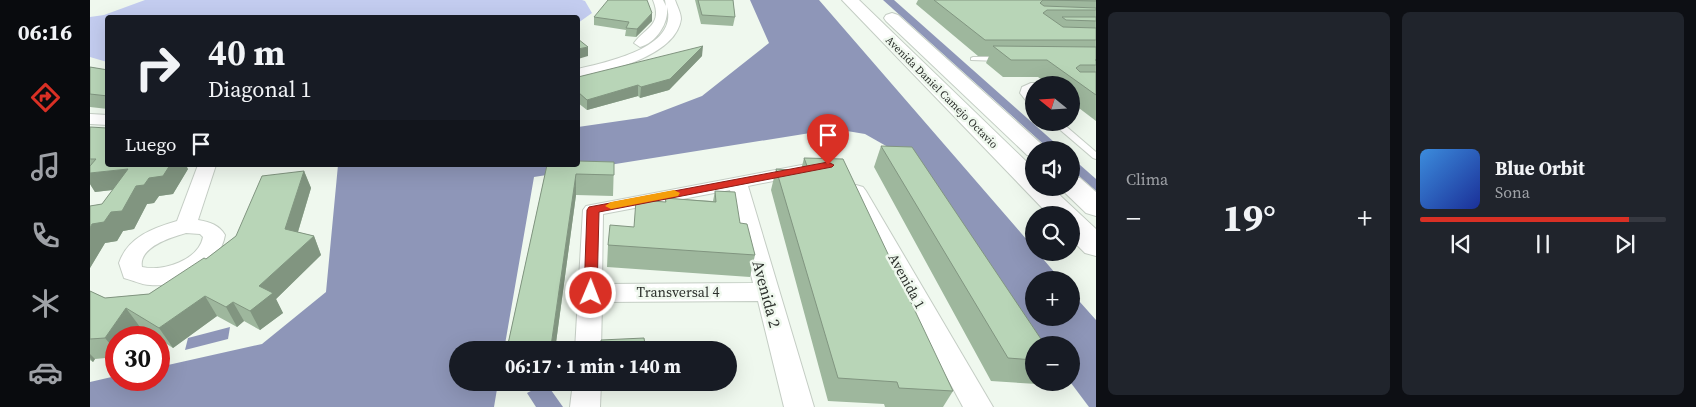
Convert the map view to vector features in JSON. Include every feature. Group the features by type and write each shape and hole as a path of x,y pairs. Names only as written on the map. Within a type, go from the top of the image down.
{"main road":[{"name":"Avenida Daniel Camejo Octavio","path":"850,0 1025,175"},
{"name":"Avenida Daniel Camejo Octavio","path":"873,0 1026,141"},
{"path":"1080,192 1096,207"},
{"path":"1045,196 1056,206"},
{"path":"1080,231 1096,246"}],"street":[{"path":"580,65 617,54 638,45 650,36 658,27 662,18 662,10 658,0"},
{"path":"580,72 622,62 664,41 673,30 677,16 670,0"},
{"path":"90,119 105,120"},
{"path":"90,129 105,129"},
{"name":"Avenida 1","path":"737,182 828,165 837,166 845,171 978,407"},
{"path":"186,226 206,167"},
{"path":"588,341 592,212 596,209 638,200 737,182"},
{"name":"Avenida 2","path":"737,182 799,407"},
{"path":"638,200 744,204"},
{"name":"Transversal 4","path":"591,293 766,292"},
{"path":"585,407 586,391"}],"lane":[{"path":"973,59 1011,59"},
{"path":"1066,131 1096,156"}],"shaded area":[{"path":"145,0 582,0 585,1 592,13 580,22 580,15 105,15 105,61 90,57 90,17 104,15"},
{"path":"750,0 819,0 1025,238 1025,261 1045,261 1053,271 1025,271 1025,321 902,155 865,134 835,129 534,177 506,341 449,341 449,391 497,391 494,407 90,407 90,382 105,379 105,391 170,391 170,365 262,344 326,292 338,167 580,167 580,127 647,117 702,96 769,43"},
{"path":"883,0 894,0 1025,116 1025,128"},
{"path":"1029,131 1042,131 1053,141 1040,141"},
{"path":"1080,165 1096,179 1096,191 1080,177"},
{"path":"1080,302 1096,320 1096,407 1089,407 1077,391 1080,391 1080,336 1036,336 1029,326 1080,326"},
{"path":"230,327 228,339 185,350 188,338"},
{"path":"531,391 552,391 563,407 536,407 527,393"}],"building":[{"path":"608,0 647,0 652,13 637,29 626,28 629,22 594,17"},
{"path":"698,0 733,0 735,17 702,15"},
{"path":"934,0 1043,0 1040,3 1044,6 1096,8 1096,10 1047,10 1043,13 1063,27 1096,28 1096,40 985,40"},
{"path":"1043,0 1096,0 1096,1"},
{"path":"1062,17 1096,17 1096,21 1066,20"},
{"path":"580,41 588,47 580,49"},
{"path":"703,46 670,79 641,87 638,85 587,100 580,94 580,77"},
{"path":"993,46 1096,47 1096,65 1080,65 1076,68 1080,72 1096,72 1096,95 1080,84 1080,76 1069,76 1047,60 1011,60"},
{"path":"90,67 105,70 105,96 90,94"},
{"path":"90,127 105,128 105,167 169,167 163,176 149,178 144,185 136,186 122,211 111,212 104,222 92,224 90,228 90,206 102,204 128,169 90,173 90,166 96,159 90,159"},
{"path":"881,146 912,147 1025,315 1025,326 1032,326 1039,336 1025,336 1025,359 1008,358"},
{"path":"804,158 843,159 953,391 899,388 897,382 838,378 776,169 809,171"},
{"path":"580,161 614,162 614,175 576,174 552,341 509,341 547,167 580,167"},
{"path":"304,171 285,229 314,236 259,286 273,293 250,311 233,302 226,307 205,296 162,326 156,326 126,308 113,326 105,326 105,338 90,339 90,291 105,298 149,294 204,258 206,259 236,236 262,176"},
{"path":"715,191 735,192 740,223 747,224 755,255 608,245 610,225 634,227 636,200 666,202 665,198 716,202"},
{"path":"644,338 644,341 601,341"}],"slow traffic":[{"path":"611,206 674,193"}],"route":[{"path":"591,293 593,210 828,165"}]}
